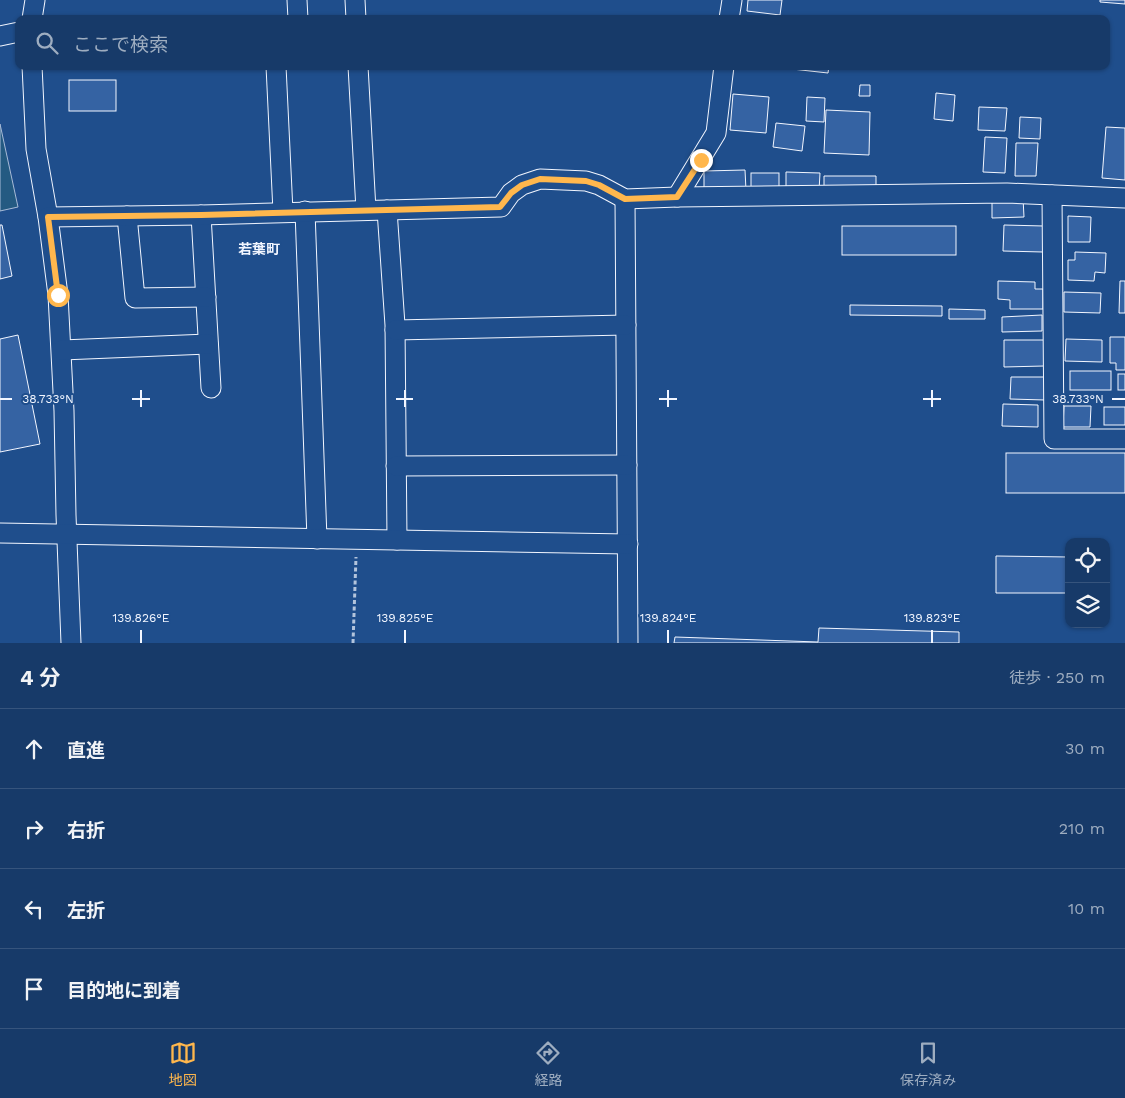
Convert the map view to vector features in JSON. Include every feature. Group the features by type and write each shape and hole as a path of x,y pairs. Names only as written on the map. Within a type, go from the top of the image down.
{"street":[{"path":"33,15 35,0"},
{"path":"297,0 298,15"},
{"path":"355,0 356,15"},
{"path":"730,15 732,0"},
{"path":"0,36 15,33"},
{"path":"32,70 36,149 48,217 58,295 62,350 71,643"},
{"path":"276,70 283,212"},
{"path":"358,70 366,210"},
{"path":"677,197 716,133 724,70"},
{"path":"48,217 500,207 511,193 522,185 540,179 586,181 599,185 625,199 1008,193 1125,198"},
{"path":"1052,195 1054,439 1125,438"},
{"path":"625,199 628,643"},
{"path":"387,210 395,330 397,540"},
{"path":"305,211 317,539"},
{"path":"201,215 211,388"},
{"path":"127,216 135,298 206,297"},
{"path":"395,330 626,325"},
{"path":"62,350 208,344"},
{"path":"396,466 627,465"},
{"path":"0,534 628,544"}],"path":[{"path":"353,643 357,539"}],"shaded area":[{"path":"0,124 18,207 0,211"}],"building":[{"path":"748,0 782,0 780,15 747,11"},
{"path":"1100,0 1125,0 1125,4 1100,2"},
{"path":"801,70 828,70 828,73"},
{"path":"69,80 116,80 116,111 69,111"},
{"path":"860,85 870,85 870,96 859,96"},
{"path":"936,93 955,95 953,121 934,119"},
{"path":"733,94 769,97 766,133 730,130"},
{"path":"807,97 825,98 824,122 806,121"},
{"path":"979,107 1007,108 1005,131 978,130"},
{"path":"826,110 870,112 869,155 824,153"},
{"path":"1020,117 1041,118 1040,139 1019,138"},
{"path":"776,123 805,126 802,151 773,147"},
{"path":"1106,127 1125,128 1125,180 1102,178"},
{"path":"985,137 1007,138 1005,173 983,172"},
{"path":"1016,143 1038,143 1036,176 1015,176"},
{"path":"745,170 746,190 704,190 704,171"},
{"path":"786,172 820,173 819,191 786,191"},
{"path":"751,173 779,173 779,191 751,191"},
{"path":"824,176 876,176 876,189 824,190"},
{"path":"992,198 1023,198 1024,217 992,218"},
{"path":"1068,216 1091,217 1090,242 1068,242"},
{"path":"0,225 2,225 12,276 0,279"},
{"path":"1004,225 1044,226 1043,252 1003,251"},
{"path":"842,226 956,226 956,255 842,255"},
{"path":"1075,252 1106,253 1105,273 1095,272 1094,281 1068,280 1068,260 1075,260"},
{"path":"998,281 1035,282 1035,289 1043,289 1043,309 1010,309 1010,300 998,299"},
{"path":"1120,281 1125,281 1125,313 1119,313"},
{"path":"1064,292 1101,293 1100,313 1064,312"},
{"path":"850,305 942,306 942,316 850,315"},
{"path":"949,309 985,310 985,319 949,319"},
{"path":"1042,315 1042,331 1002,332 1002,317"},
{"path":"18,335 40,444 0,452 0,339"},
{"path":"1110,337 1125,337 1125,370 1116,370 1116,363 1110,363"},
{"path":"1066,339 1102,340 1102,362 1065,361"},
{"path":"1004,340 1044,340 1044,366 1004,367"},
{"path":"1070,371 1111,371 1111,390 1070,390"},
{"path":"1118,374 1125,374 1125,390 1118,390"},
{"path":"1011,377 1046,377 1045,400 1010,399"},
{"path":"1003,404 1038,405 1038,427 1002,426"},
{"path":"1064,406 1091,406 1090,427 1063,427"},
{"path":"1104,407 1125,407 1125,425 1104,425"},
{"path":"1006,453 1125,453 1125,493 1006,493"},
{"path":"996,556 1065,557 1065,593 996,593"},
{"path":"819,628 959,632 959,643 674,643 675,637 818,642"}],"district":[{"name":"若葉町","path":"259,249"}],"route":[{"path":"58,295 48,217 500,207 511,193 522,185 540,179 586,181 599,185 625,199 677,197 701,160"}]}
